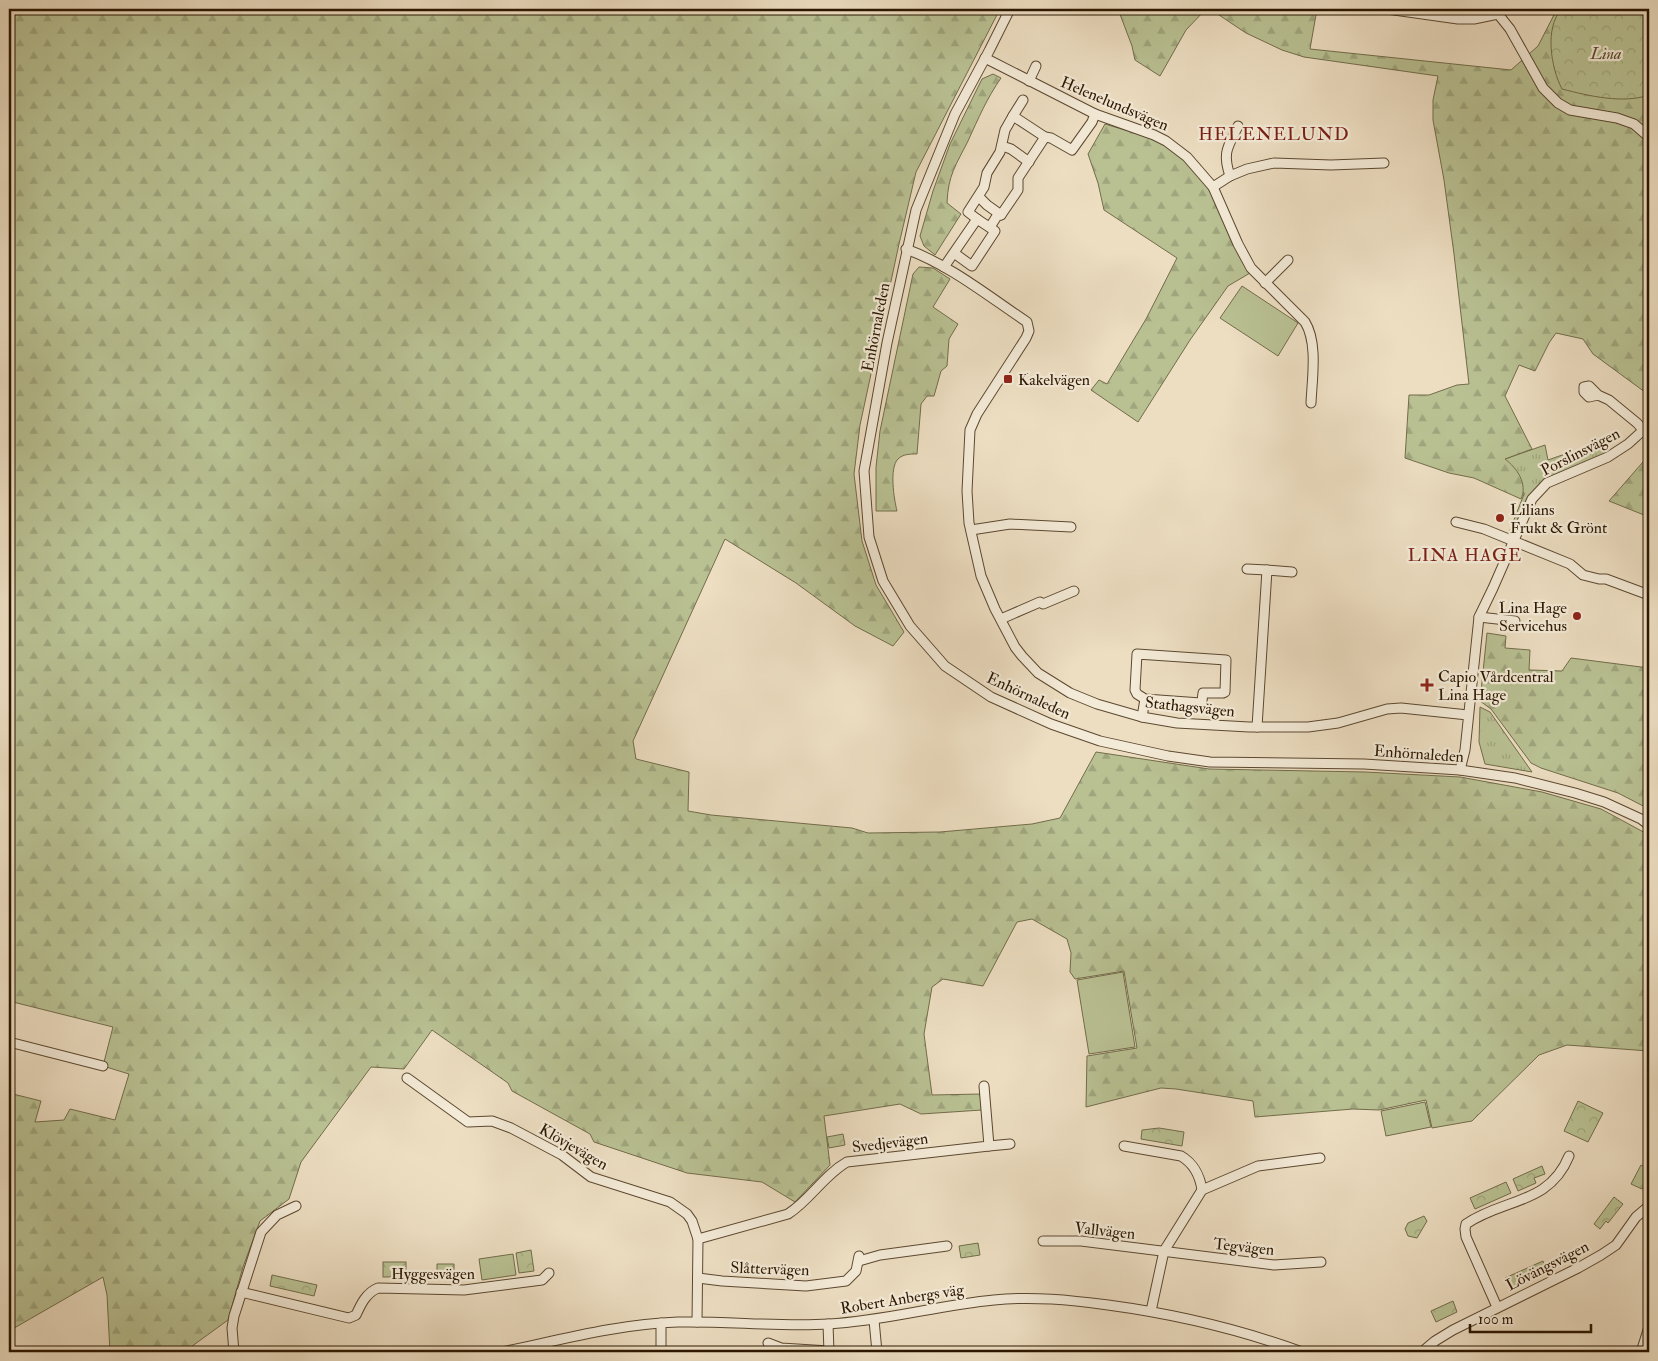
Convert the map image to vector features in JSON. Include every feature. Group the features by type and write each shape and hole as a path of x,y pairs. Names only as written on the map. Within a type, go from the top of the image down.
{"street":[{"name":"Enhörnaleden","path":"1010,9 955,114 916,210 887,343 864,471 869,537 883,581 910,626 945,666 991,697 1051,724 1100,741 1168,756 1210,762 1364,764 1460,770 1515,778 1604,802 1641,819 1649,825"},
{"path":"1387,9 1458,19 1481,18 1499,11 1544,88 1558,103 1570,110 1617,118 1634,124 1649,137"},
{"name":"Helenelundsvägen","path":"985,58 1095,114 1154,135 1166,141 1187,157 1213,188 1251,268 1305,322 1310,330 1313,342 1311,403"},
{"path":"1029,81 1036,66"},
{"path":"954,253 972,266 996,231 968,212 984,187 987,173 1000,152 1005,130 1023,100"},
{"path":"1013,116 1045,138 1051,138 1072,150 1092,122 1095,114"},
{"path":"1230,176 1225,153 1238,126"},
{"path":"990,227 997,216 1001,215 1018,190 1018,178 1045,138"},
{"path":"1002,146 1011,148 1029,162"},
{"path":"1213,188 1230,176 1248,169 1274,163 1331,165 1384,163"},
{"path":"979,197 1001,215"},
{"path":"906,249 944,267 978,219"},
{"path":"1265,283 1288,260"},
{"name":"Stathagsvägen","path":"944,267 1027,322 1029,331 977,414 970,430 967,485 971,530 981,576 1001,619 1022,656 1038,673 1070,693 1097,704 1142,717 1177,723 1257,727 1318,726 1338,723 1387,709 1401,708 1468,715"},
{"path":"1598,395 1609,400 1647,430"},
{"name":"Porslinsvägen","path":"1460,770 1465,750 1479,617 1532,499 1543,487 1558,478 1608,457 1647,430"},
{"path":"1456,522 1484,529 1570,564 1583,574 1598,579 1606,579 1649,595"},
{"path":"971,530 1010,524 1071,527"},
{"path":"1247,569 1292,572"},
{"path":"1257,727 1267,570"},
{"path":"1001,619 1040,602 1042,604 1074,591"},
{"path":"1479,617 1515,621"},
{"path":"1137,654 1226,660 1225,692 1223,693 1203,693 1201,703 1145,699 1137,694 1135,690 1137,654"},
{"path":"1142,717 1145,699"},
{"path":"9,1042 103,1066"},
{"name":"Klövjevägen","path":"407,1078 468,1122 492,1121 511,1128 562,1155 591,1177 670,1202 686,1214 692,1221 698,1239 697,1322"},
{"path":"984,1086 989,1146"},
{"name":"Svedjevägen","path":"698,1239 788,1214 800,1206 834,1170 847,1162 1010,1144"},
{"path":"1124,1146 1181,1156 1188,1160 1192,1166 1202,1190"},
{"path":"1497,1307 1466,1237 1466,1224 1484,1214 1532,1196 1542,1190 1559,1176 1570,1156"},
{"path":"1151,1311 1164,1251 1202,1190 1258,1166 1320,1158"},
{"path":"234,1352 232,1328 241,1292 262,1232 277,1215 296,1206"},
{"name":"Lövängsvägen","path":"1422,1352 1453,1330 1601,1255 1616,1245 1636,1218 1649,1206"},
{"name":"Vallvägen","path":"1043,1241 1081,1241 1164,1251"},
{"name":"Slåttervägen","path":"698,1278 806,1286 846,1281 856,1271 859,1258 946,1246"},
{"name":"Tegvägen","path":"1164,1251 1274,1265 1321,1262"},
{"name":"Hyggesvägen","path":"241,1292 349,1318 356,1315 370,1292 378,1288 464,1290 542,1280 549,1274"},
{"name":"Robert Anbergs väg","path":"502,1352 638,1325 697,1322 773,1325 828,1324 874,1320 960,1304 1020,1298 1082,1301 1151,1311 1251,1334 1302,1352"},
{"path":"874,1320 877,1352"},
{"path":"661,1323 661,1352"},
{"path":"768,1343 781,1348 829,1351 828,1324"},
{"path":"1641,1352 1649,1326"}],"green space":[{"path":"9,9 1000,9 916,172 860,425 854,474 862,541 876,585 904,632 893,646 855,626 796,583 725,539 633,741 636,759 689,772 688,811 711,815 852,828 868,833 940,832 1032,824 1060,818 1096,752 1209,769 1365,772 1460,777 1542,792 1601,809 1649,835 1649,1051 1567,1045 1539,1055 1472,1121 1432,1128 1426,1100 1379,1110 1353,1109 1255,1117 1253,1101 1161,1088 1086,1107 1087,1056 1137,1048 1124,971 1075,979 1070,972 1071,953 1067,939 1032,919 1017,922 983,986 943,979 932,987 924,1034 932,1095 981,1094 982,1110 921,1114 900,1104 824,1116 830,1165 795,1202 762,1182 687,1173 594,1142 590,1134 512,1091 508,1083 432,1030 404,1069 371,1067 301,1162 289,1199 260,1221 243,1267 228,1320 184,1352 110,1352 107,1295 103,1277 9,1331 9,1093 41,1101 35,1122 64,1120 70,1109 115,1120 129,1074 103,1066 113,1027 9,1001"},
{"path":"1118,9 1206,9 1186,30 1160,76 1135,60 1132,46"},
{"path":"1210,9 1317,9 1310,49 1511,70 1538,46 1557,9 1649,9 1649,136 1645,141 1649,150 1649,395 1593,354 1583,339 1556,333 1535,371 1519,365 1505,396 1532,449 1505,459 1514,467 1522,482 1523,493 1521,499 1474,478 1449,473 1405,458 1409,395 1429,395 1457,385 1469,384 1444,180 1433,120 1433,100 1438,76 1304,57 1282,50 1246,33"},
{"name":"Lina","path":"1562,9 1649,9 1649,95 1639,98 1617,99 1562,89 1552,59 1551,37 1556,17"},
{"path":"993,74 1001,78 991,93 953,170 949,185 947,203 961,214 935,255 924,246 920,236 933,191 950,144 982,79"},
{"path":"1105,124 1142,135 1163,144 1193,168 1216,201 1250,273 1228,286 1190,340 1138,422 1091,390 1099,380 1107,384 1146,319 1177,258 1104,210 1098,183 1088,154"},
{"path":"919,267 933,268 950,279 933,307 958,324 949,339 947,366 941,371 934,396 927,396 921,404 917,454 902,456 895,463 893,484 897,511 876,511 876,467 880,431 913,274"},
{"path":"1242,286 1298,323 1278,356 1220,318"},
{"path":"1545,445 1548,460 1565,454 1601,448 1608,457 1543,487 1517,536 1507,538 1524,494 1505,459"},
{"path":"1649,455 1649,517 1609,501"},
{"path":"1487,633 1506,636 1505,648 1530,650 1529,670 1562,671 1571,658 1649,668 1649,809 1618,793 1531,763 1491,709 1480,701"},
{"path":"1480,707 1490,712 1532,772 1485,764 1479,742"},
{"path":"1123,972 1135,1047 1089,1054 1077,980"},
{"path":"1578,1101 1603,1113 1588,1142 1564,1131"},
{"path":"1425,1102 1431,1127 1386,1136 1381,1111"},
{"path":"1159,1128 1184,1132 1182,1146 1141,1139 1142,1130"},
{"path":"843,1134 845,1145 829,1148 827,1137"},
{"path":"1641,1165 1649,1170 1649,1176 1642,1189 1631,1184"},
{"path":"1542,1166 1545,1174 1534,1178 1536,1183 1518,1191 1513,1179"},
{"path":"1506,1182 1511,1193 1475,1209 1470,1198"},
{"path":"1614,1197 1623,1204 1608,1223 1606,1221 1600,1229 1594,1224"},
{"path":"1424,1216 1427,1221 1417,1238 1408,1236 1405,1229 1408,1223"},
{"path":"1101,1229 1131,1233 1130,1239 1100,1236"},
{"path":"978,1243 980,1255 961,1258 959,1246"},
{"path":"531,1250 534,1271 519,1273 516,1253"},
{"path":"513,1254 516,1275 482,1280 479,1259"},
{"path":"1543,1261 1546,1268 1524,1277 1526,1282 1510,1288 1505,1278"},
{"path":"383,1262 406,1262 406,1277 383,1277"},
{"path":"437,1264 454,1264 454,1279 437,1278"},
{"path":"272,1275 317,1285 314,1296 270,1286"},
{"path":"1453,1301 1457,1312 1436,1322 1431,1311"}],"place":[{"name":"Kakelvägen","path":"1008,379"},
{"name":"Lilians Frukt & Grönt","path":"1500,518"},
{"name":"Lina Hage Servicehus","path":"1577,616"},
{"name":"Capio Vårdcentral Lina Hage","path":"1427,685"}],"district":[{"name":"HELENELUND","path":"1274,134"},
{"name":"LINA HAGE","path":"1465,555"}]}
